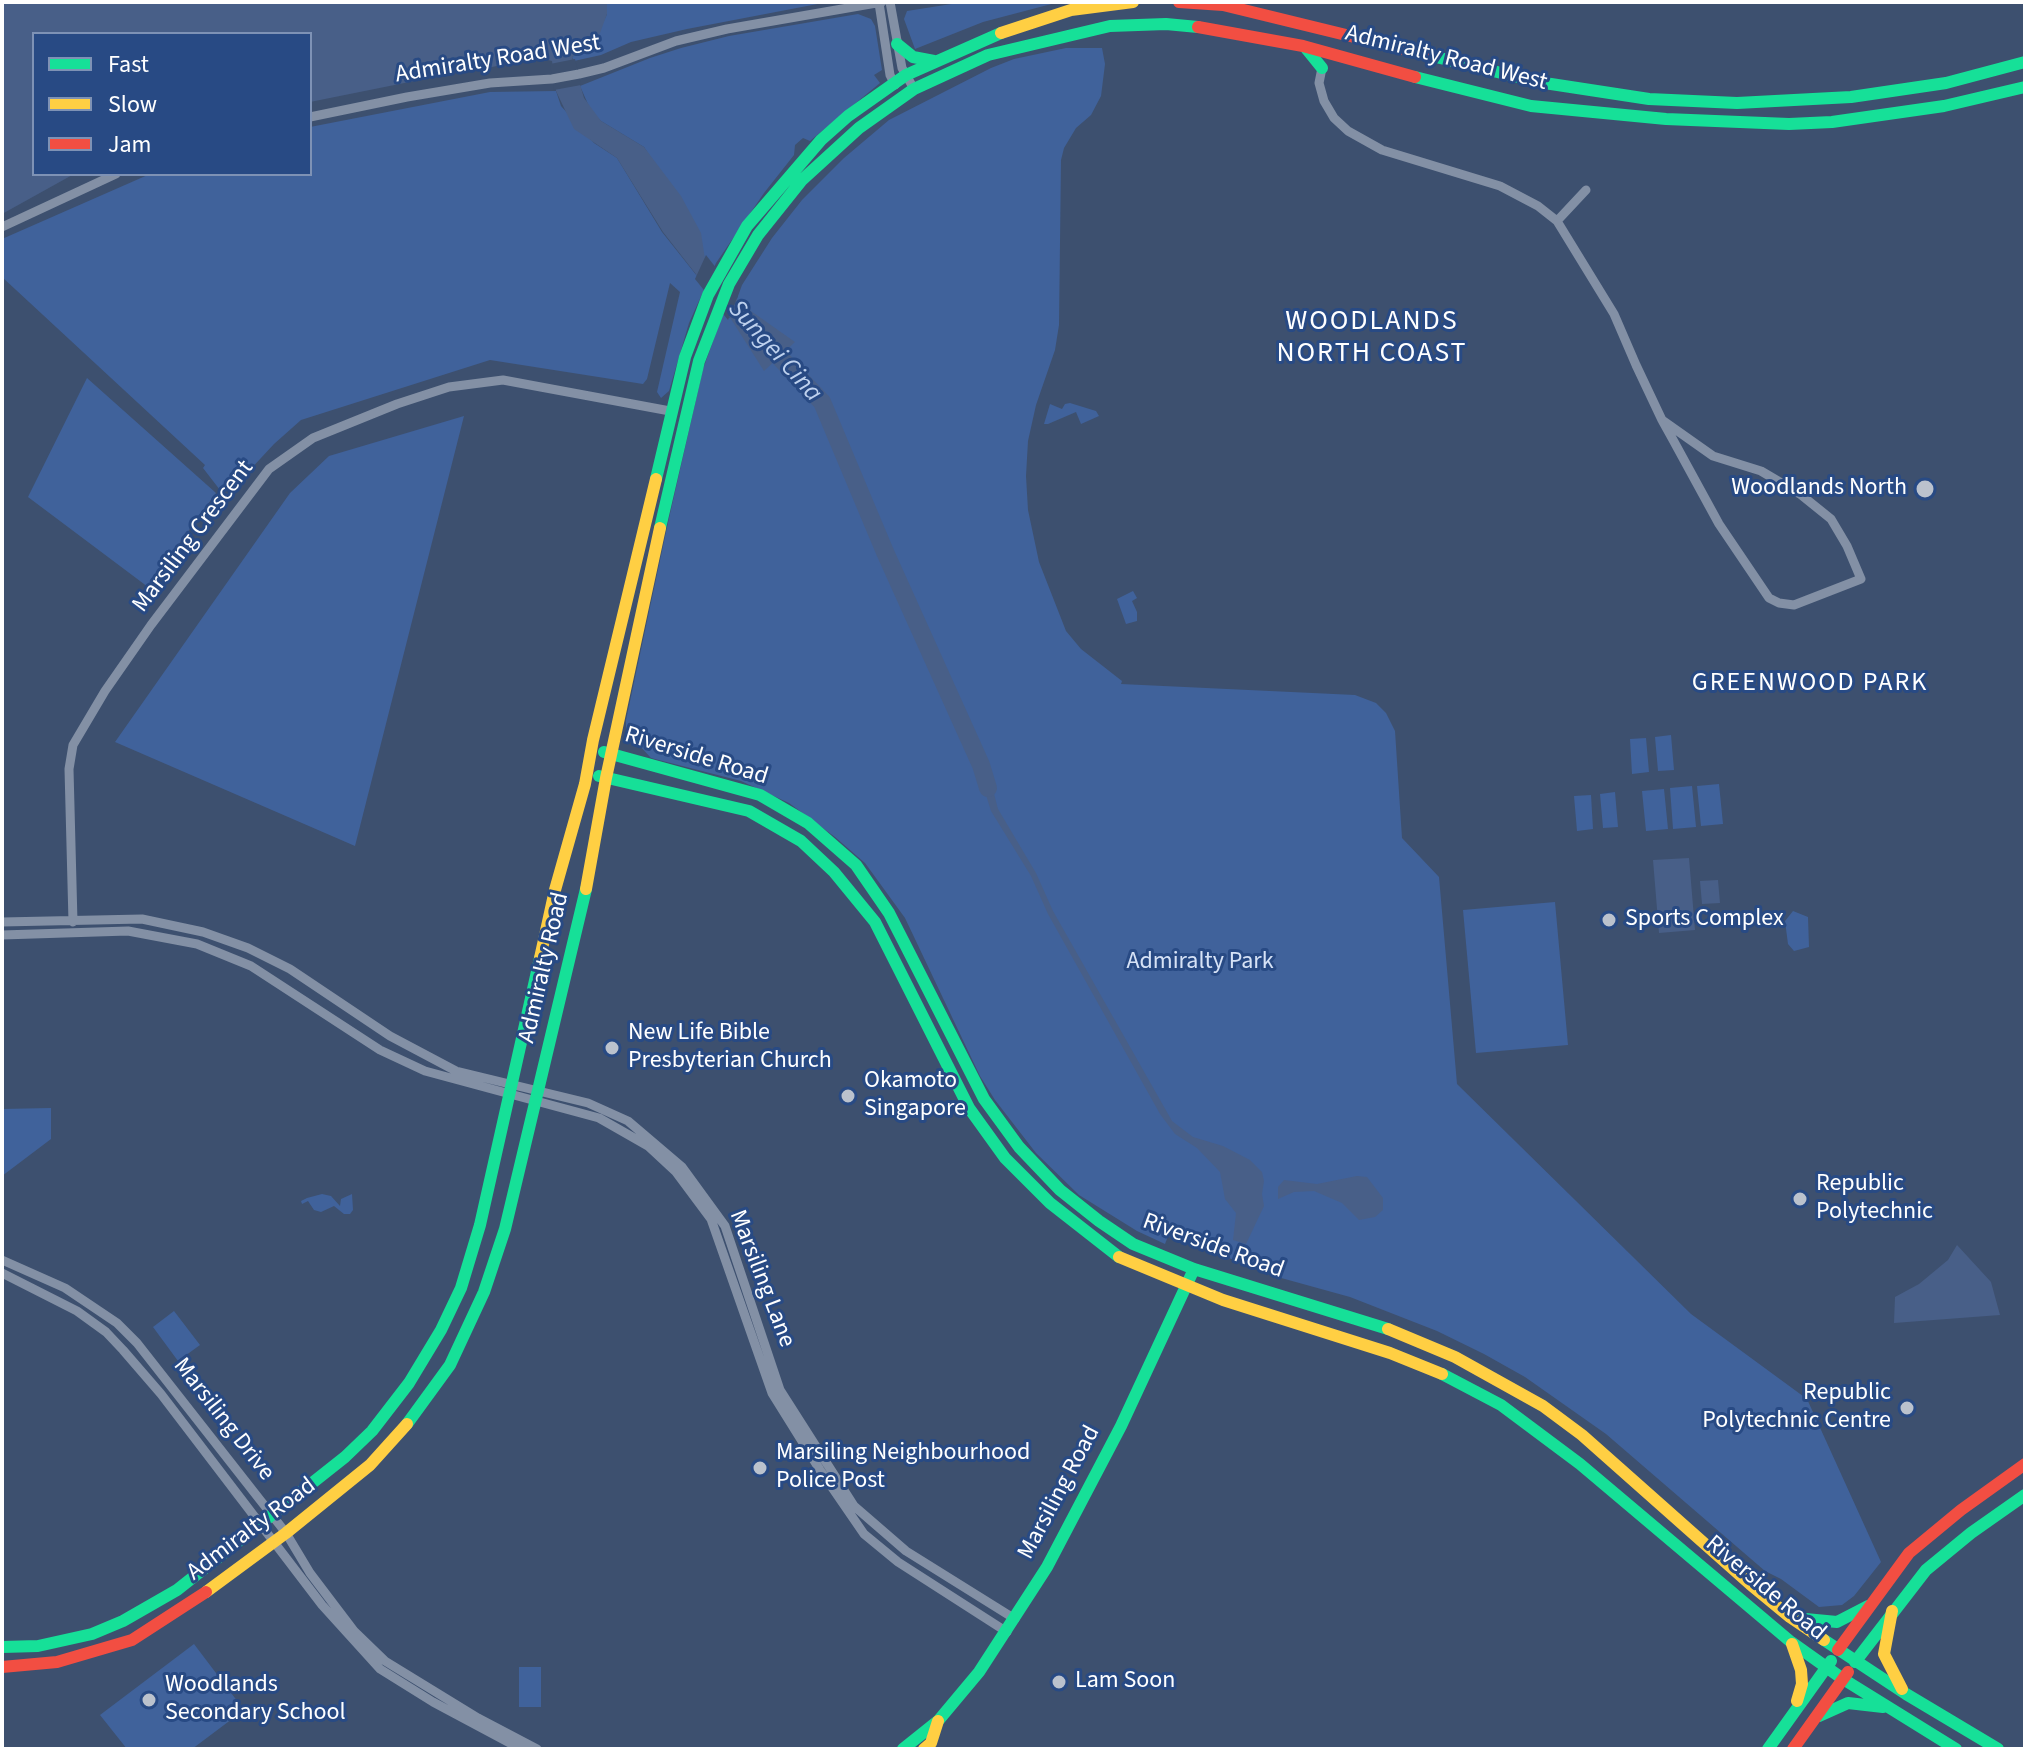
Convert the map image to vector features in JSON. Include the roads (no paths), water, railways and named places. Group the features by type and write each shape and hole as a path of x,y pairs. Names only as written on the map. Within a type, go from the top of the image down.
{"main road":[{"path":"894,83 934,61 1017,26 1071,10 1133,2"},
{"name":"Admiralty Road West","path":"1179,2 1223,5 1538,82 1608,94 1708,103 1851,97 1946,83 2025,62"},
{"name":"Admiralty Road West","path":"909,93 988,55 1110,26 1166,24 1213,28 1327,51 1476,94 1578,113 1717,123 1789,124 1877,117 2025,87"},
{"path":"1314,29 1327,51"},
{"path":"1322,68 1327,51 1345,37"},
{"path":"897,44 913,57 934,61"},
{"path":"1303,46 1322,68"},
{"name":"Admiralty Road","path":"2,1647 66,1641 123,1621 169,1596 345,1457 372,1431 427,1356 461,1288 472,1257 555,890 587,774 670,411 695,326 719,272 747,226 799,163 848,116 894,83"},
{"name":"Admiralty Road","path":"2,1667 79,1657 132,1640 182,1610 274,1543 370,1465 434,1392 450,1365 496,1260 538,1097 591,866 606,778 685,412 699,361 729,284 758,235 802,180 859,128 909,93"},
{"name":"Riverside Road","path":"591,750 760,795 808,823 856,865 889,913 978,1088 1019,1147 1060,1190 1099,1221 1133,1244 1194,1269 1373,1323 1455,1357 1510,1386 1582,1435 1790,1617 1855,1662 1998,1749"},
{"name":"Riverside Road","path":"587,774 749,811 801,841 834,872 875,922 969,1108 1005,1158 1050,1203 1103,1246 1125,1261 1186,1286 1376,1347 1438,1372 1501,1405 1580,1464 1791,1642 1826,1668 1956,1749"},
{"name":"Marsiling Road","path":"907,1748 920,1733 938,1721 979,1672 1015,1619 1087,1493 1194,1269"},
{"path":"1768,1749 1909,1553 1961,1510 2025,1464"},
{"path":"1793,1749 1892,1611 1926,1570 1948,1550 2025,1495"},
{"path":"1790,1617 1837,1622 1868,1606"},
{"path":"1892,1611 1884,1654 1906,1694"},
{"path":"1791,1642 1798,1656 1802,1684 1792,1716"},
{"path":"1813,1720 1848,1703 1891,1709"},
{"name":"Marsiling Road","path":"931,1747 938,1721"},
{"path":"920,1733 931,1747"}],"street":[{"name":"Admiralty Road West","path":"312,117 490,83 579,74 676,41 881,2 887,59 894,83 909,93"},
{"path":"890,2 909,93"},
{"path":"1322,68 1319,83 1324,101 1334,118 1348,131 1382,150 1500,186 1538,206 1557,221 1614,314 1662,420 1719,524 1769,598 1794,605 1861,579 1831,519 1800,494 1761,471 1713,456 1662,420"},
{"path":"2,227 112,176"},
{"path":"1557,221 1586,190"},
{"name":"Marsiling Crescent","path":"74,933 69,769 73,745 105,691 151,625 269,469 313,438 397,404 463,385 503,380 670,411"},
{"name":"Marsiling Lane","path":"2,922 142,919 172,924 248,948 290,969 390,1036 456,1071 599,1118 648,1146 676,1172 711,1219 733,1264 780,1390 854,1506 906,1551 1015,1619"},
{"name":"Marsiling Lane","path":"2,935 144,933 217,951 243,961 282,984 380,1050 403,1061 448,1079 511,1090"},
{"name":"Marsiling Drive","path":"2,1260 65,1288 117,1323 173,1386 286,1533 310,1573 354,1631 385,1661 464,1710 537,1749"},
{"name":"Marsiling Lane","path":"733,1264 772,1393 864,1534 898,1562 1007,1632"},
{"name":"Marsiling Drive","path":"2,1273 59,1300 106,1332 161,1394 322,1605 380,1669 433,1702 521,1749"}],"water":[{"path":"2,2 607,2 607,14 593,44 572,57 584,98 601,121 644,147 681,196 701,233 705,259 741,304 795,342 764,371 731,319 663,232 617,158 574,129 556,91 552,61 531,56 473,71 312,102 312,32 32,32 32,176 70,176 2,214"},
{"path":"986,763 998,809 1172,1121 1193,1137 1223,1146 1250,1160 1262,1172 1264,1206 1246,1244 1233,1240 1236,1213 1225,1199 1220,1172 1197,1148 1175,1134 1160,1114 1048,914 1031,876 991,811 977,766"},
{"path":"1689,858 1695,930 1659,933 1653,860"},
{"path":"1718,880 1720,903 1702,904 1700,881"},
{"path":"1367,1177 1383,1198 1383,1210 1375,1217 1359,1220 1342,1203 1314,1191 1294,1192 1278,1199 1278,1187 1284,1180 1317,1184"},
{"path":"1957,1245 1991,1282 2000,1315 1894,1323 1895,1297 1919,1284 1948,1260"}],"waterway":[{"name":"Sungei Cina","path":"763,340 822,402 885,552 981,765 988,788"}],"place":[{"name":"Woodlands North","path":"1925,489"},
{"name":"Sports Complex","path":"1609,920"},
{"name":"New Life Bible Presbyterian Church","path":"612,1048"},
{"name":"Okamoto Singapore","path":"848,1096"},
{"name":"Republic Polytechnic","path":"1800,1199"},
{"name":"Republic Polytechnic Centre","path":"1907,1408"},
{"name":"Marsiling Neighbourhood Police Post","path":"760,1468"},
{"name":"Lam Soon","path":"1059,1682"},
{"name":"Woodlands Secondary School","path":"149,1700"}],"district":[{"name":"WOODLANDS NORTH COAST","path":"1372,339"},
{"name":"GREENWOOD PARK","path":"1810,684"}],"park label":[{"name":"Admiralty Park","path":"1200,963"}]}
